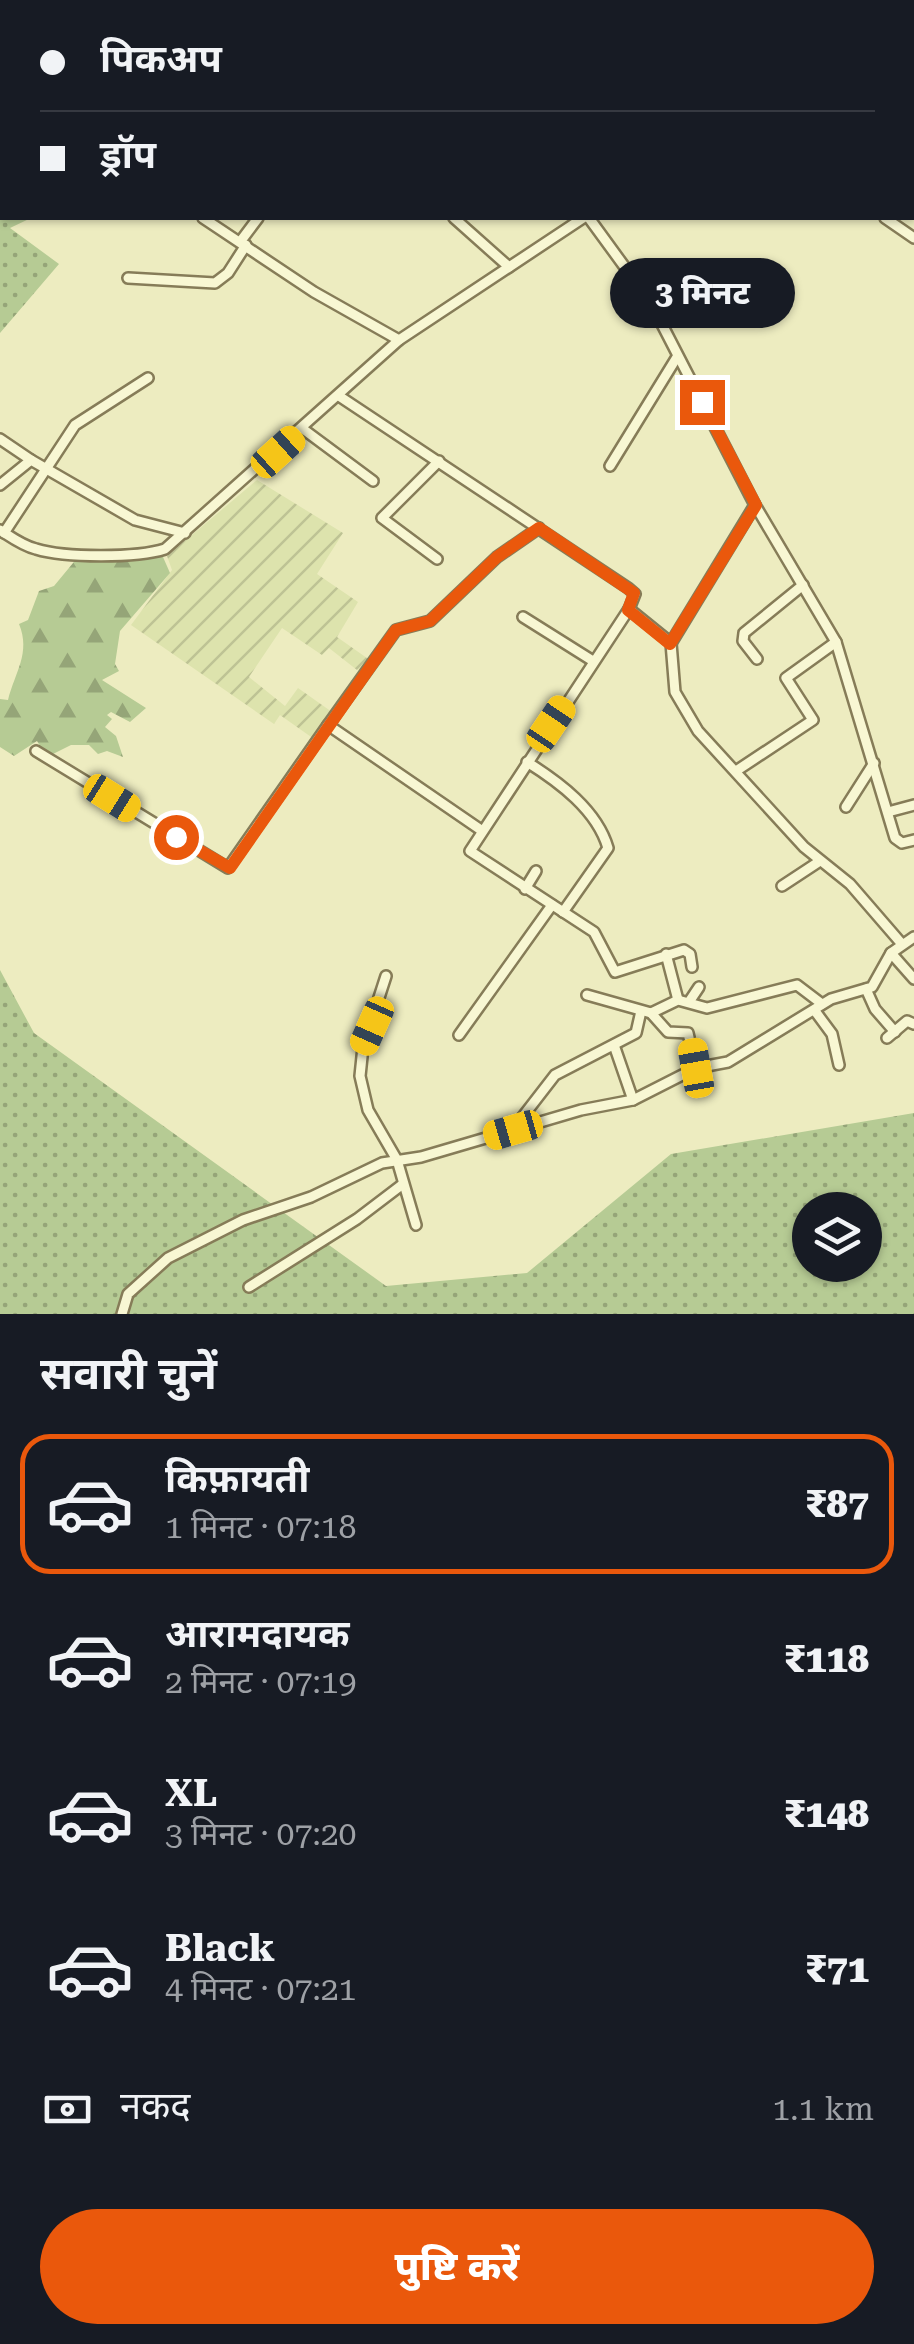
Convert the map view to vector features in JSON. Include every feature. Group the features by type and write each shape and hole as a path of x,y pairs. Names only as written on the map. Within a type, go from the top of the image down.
{"street":[{"path":"128,278 215,283 228,273 257,220"},
{"path":"456,220 509,267"},
{"path":"148,378 83,417 2,532 39,550 123,555 165,549 399,340 583,220"},
{"path":"588,220 636,279 756,505 836,642 897,842 912,841 914,853"},
{"path":"888,220 914,238"},
{"path":"220,223 243,244 314,292 399,340"},
{"path":"610,466 677,357"},
{"path":"339,396 634,593 628,610 470,851 594,932 615,972 686,951 692,967"},
{"path":"303,429 372,480"},
{"path":"0,439 135,520 185,533"},
{"path":"0,485 31,460"},
{"path":"437,559 382,517 439,461"},
{"path":"756,505 670,644 675,692 698,731 820,862 850,884 901,943"},
{"path":"36,751 228,868 396,630 430,621 497,557 539,528"},
{"path":"757,659 742,641 744,634 803,585"},
{"path":"628,610 670,644"},
{"path":"524,617 593,661"},
{"path":"736,771 812,720 786,678 836,642"},
{"path":"328,726 481,830"},
{"path":"526,762 554,779 582,806 603,832 608,848 563,912"},
{"path":"846,807 874,762"},
{"path":"888,812 914,805"},
{"path":"782,886 820,862"},
{"path":"525,888 536,872"},
{"path":"459,1035 552,906"},
{"path":"122,1314 128,1294 178,1252 243,1220 397,1160 633,1100 696,1068 728,1062 848,991 875,984 891,953 914,937"},
{"path":"891,953 914,979"},
{"path":"666,954 684,1001 701,1008 797,985 819,1008 832,1034 839,1066"},
{"path":"386,976 362,1046 360,1076 368,1110 397,1160 416,1225"},
{"path":"513,1130 555,1075 636,1033 646,1012 684,1001 699,987"},
{"path":"866,988 891,1035 907,1021 914,1024"},
{"path":"587,995 646,1012 668,1032 688,1033 696,1068"},
{"path":"614,1045 633,1100"},
{"path":"249,1287 356,1219 402,1184"}],"green space":[{"path":"0,220 27,220 10,228 59,264 0,333"},
{"path":"257,480 343,533 317,574 358,602 337,637 374,663 357,670 329,648 322,655 282,628 249,677 285,706 298,688 332,712 314,739 280,715 274,724 131,625 172,570 167,556"},
{"path":"78,557 163,557 170,573 120,631 115,664 119,671 102,680 146,708 130,722 111,712 107,715 112,719 105,727 116,736 123,757 107,751 98,754 89,745 71,745 47,757 37,741 14,756 0,747 0,699 8,700 21,662 19,624 28,620 39,591 54,586"},
{"path":"0,970 34,1033 386,1286 527,1273 671,1154 914,1113 914,1314 0,1314"}],"route":[{"path":"176,837 230,868 316,738 396,630 430,621 497,557 527,541 539,528 634,593 628,610 670,644 756,505 702,402"}]}
